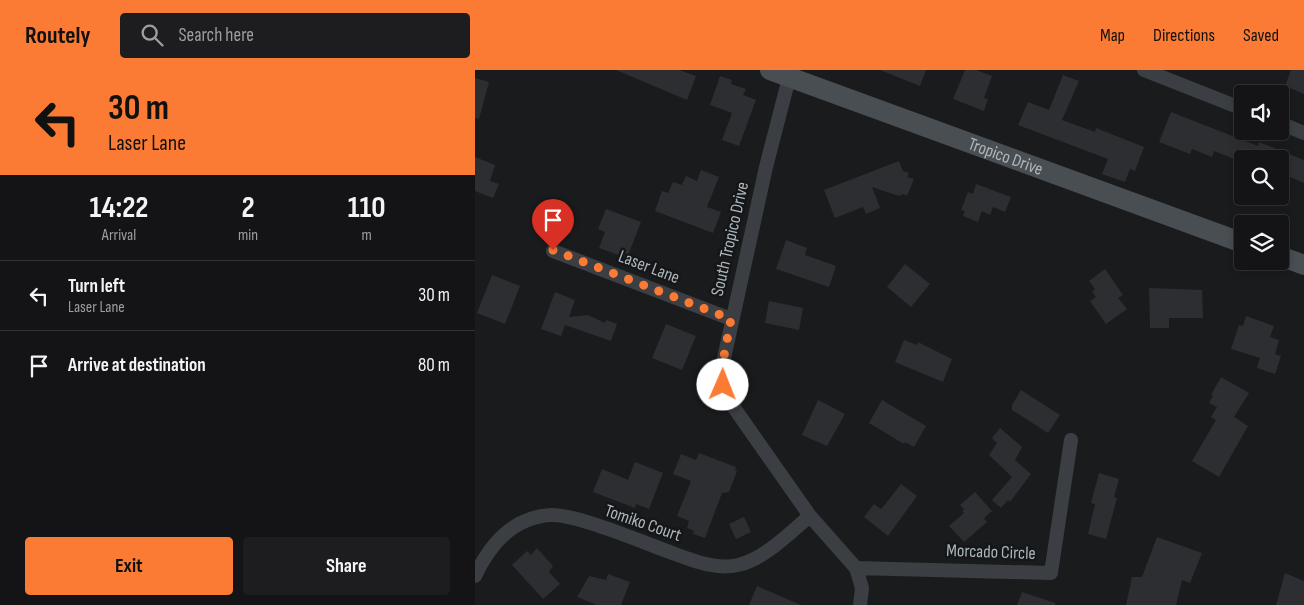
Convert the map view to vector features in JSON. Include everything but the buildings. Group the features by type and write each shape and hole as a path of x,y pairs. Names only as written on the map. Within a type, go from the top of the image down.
{"street":[{"name":"Tropico Drive","path":"769,70 1234,240"},
{"path":"1144,70 1234,105"},
{"name":"South Tropico Drive","path":"789,78 731,319 721,372 723,385 730,402 809,516 856,568 862,588 860,605"},
{"path":"1289,127 1304,133"},
{"name":"Laser Lane","path":"553,250 731,319"},
{"path":"1289,259 1304,265"},
{"name":"Morcado Circle","path":"856,568 1051,573 1071,440"},
{"name":"Tomiko Court","path":"475,576 484,556 503,534 525,521 552,515 574,519 699,563 722,566 739,565 764,553 809,516"}],"route":[{"path":"553,250 731,319 721,372 723,385"}]}
